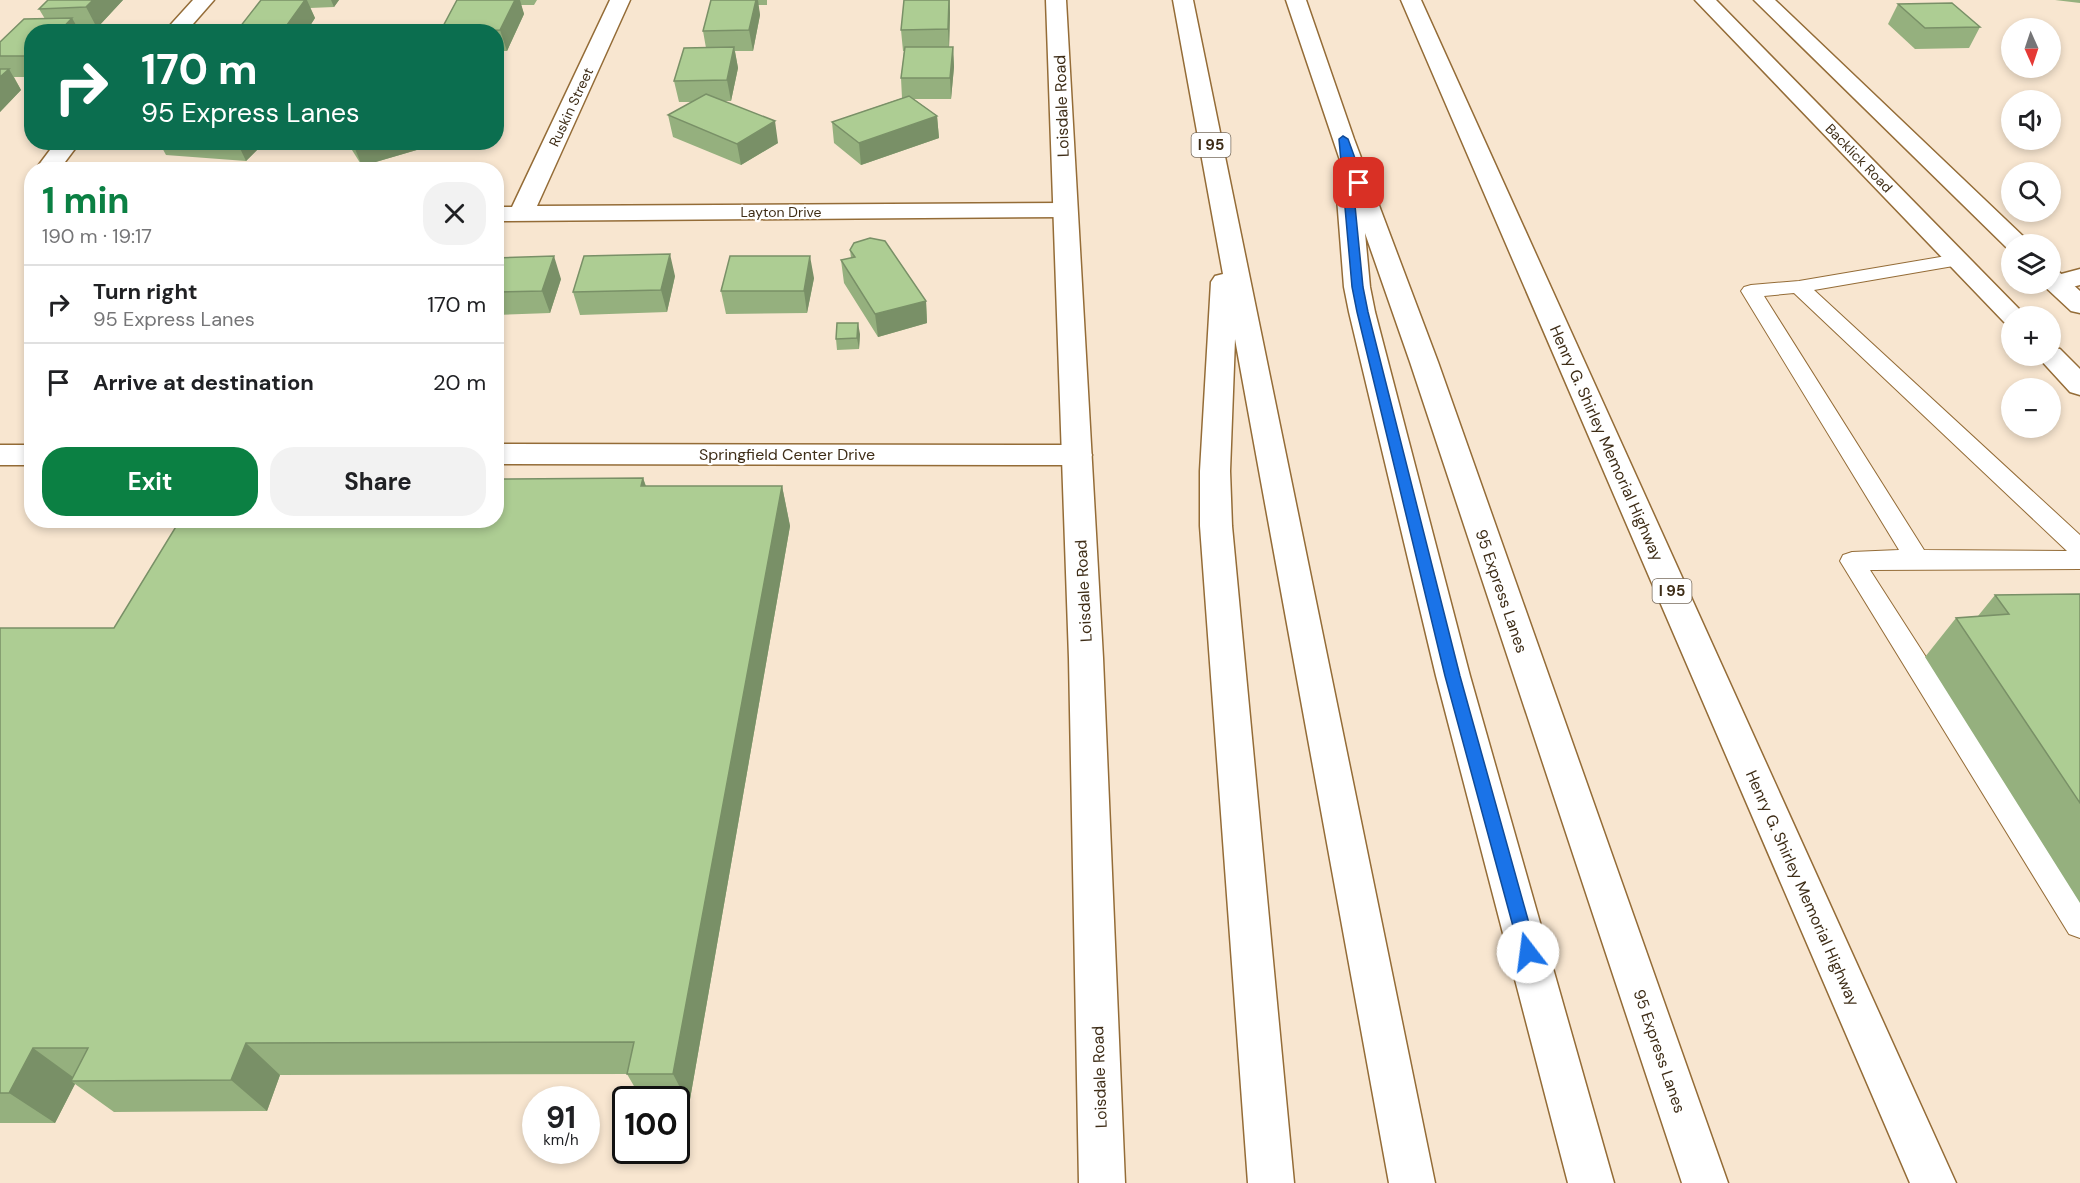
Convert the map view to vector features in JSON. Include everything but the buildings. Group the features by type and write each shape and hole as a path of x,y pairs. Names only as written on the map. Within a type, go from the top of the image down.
{"main road":[{"path":"182,24 204,0"},
{"name":"Ruskin Street","path":"521,213 620,0"},
{"name":"Loisdale Road","path":"1056,0 1086,658 1102,1183"},
{"name":"I 95","path":"1183,0 1412,1183"},
{"name":"95 Express Lanes","path":"1296,0 1343,139 1424,362 1705,1183"},
{"name":"Henry G. Shirley Memorial Highway","path":"1411,0 1933,1183"},
{"name":"Backlick Road","path":"1705,0 2003,306"},
{"path":"1764,0 2007,234"},
{"path":"1343,139 1357,287 1362,312 1453,676 1592,1183"},
{"path":"53,162 62,150"},
{"name":"Layton Drive","path":"504,214 1065,210"},
{"path":"1227,232 1215,471 1216,526 1271,1183"},
{"path":"2062,279 2080,305"},
{"path":"2061,366 2080,386"},
{"path":"0,454 24,454"},
{"name":"Springfield Center Drive","path":"504,454 1077,454"}],"lane":[{"path":"1917,559 1751,291 1799,287 1958,260"},
{"path":"1799,287 2080,549"},
{"path":"2080,560 1852,561 2080,924"}],"route":[{"path":"1359,183 1343,139 1357,287 1362,312 1453,676 1528,952"}]}
